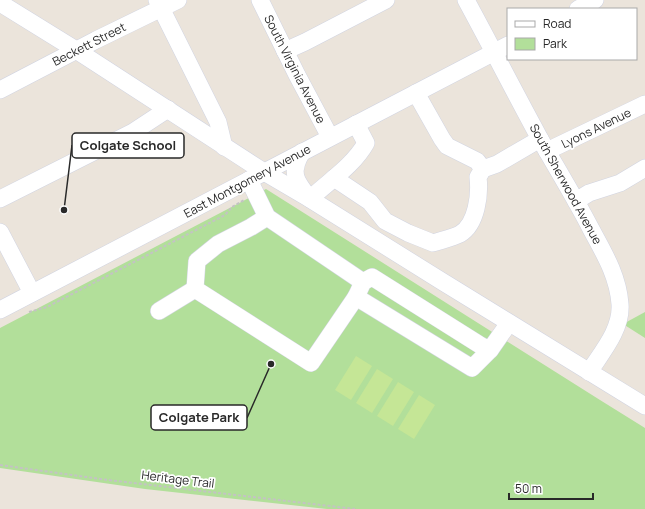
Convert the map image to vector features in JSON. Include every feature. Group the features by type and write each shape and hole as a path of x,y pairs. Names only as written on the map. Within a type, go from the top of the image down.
{"street":[{"name":"Beckett Street","path":"0,90 159,4 178,0"},
{"name":"South Virginia Avenue","path":"260,0 330,137"},
{"path":"285,51 365,5 386,0"},
{"name":"South Sherwood Avenue","path":"466,0 501,49 544,145 611,267 618,287 620,306 616,327 589,372"},
{"path":"580,8 595,0"},
{"path":"0,3 76,50 264,172 645,406"},
{"path":"159,4 218,122 224,146"},
{"name":"East Montgomery Avenue","path":"0,310 501,49"},
{"path":"334,178 370,202 385,221 408,233 433,243 461,233 471,221 476,209 479,190 478,177 483,169 477,161 447,146 416,93"},
{"path":"0,199 133,132 168,109"},
{"name":"Lyons Avenue","path":"483,169 544,145 643,111"},
{"path":"310,199 353,160 366,143 356,124"},
{"path":"302,152 294,171 299,185 310,199"},
{"path":"576,201 589,194 620,183 645,168"},
{"path":"249,180 267,217 368,279 490,350"},
{"path":"195,289 197,261 218,244 267,217"},
{"path":"0,232 32,293"},
{"path":"195,289 311,363 368,279"},
{"path":"160,311 195,289"},
{"path":"356,297 472,368 490,350 509,323"}],"path":[{"path":"27,312 47,307 225,215 232,207 249,198"},
{"name":"Heritage Trail","path":"0,465 108,480 355,509"}],"green space":[{"path":"266,189 645,428 645,509 327,509 145,489 0,468 0,328"},
{"path":"645,312 645,338 623,324"},
{"path":"356,356 372,366 351,400 335,390"},
{"path":"377,369 393,379 372,413 356,403"},
{"path":"398,382 414,392 393,426 377,416"},
{"path":"419,395 435,405 414,439 398,429"}],"place":[{"name":"Colgate School","path":"64,210"},
{"name":"Colgate Park","path":"271,364"}]}
